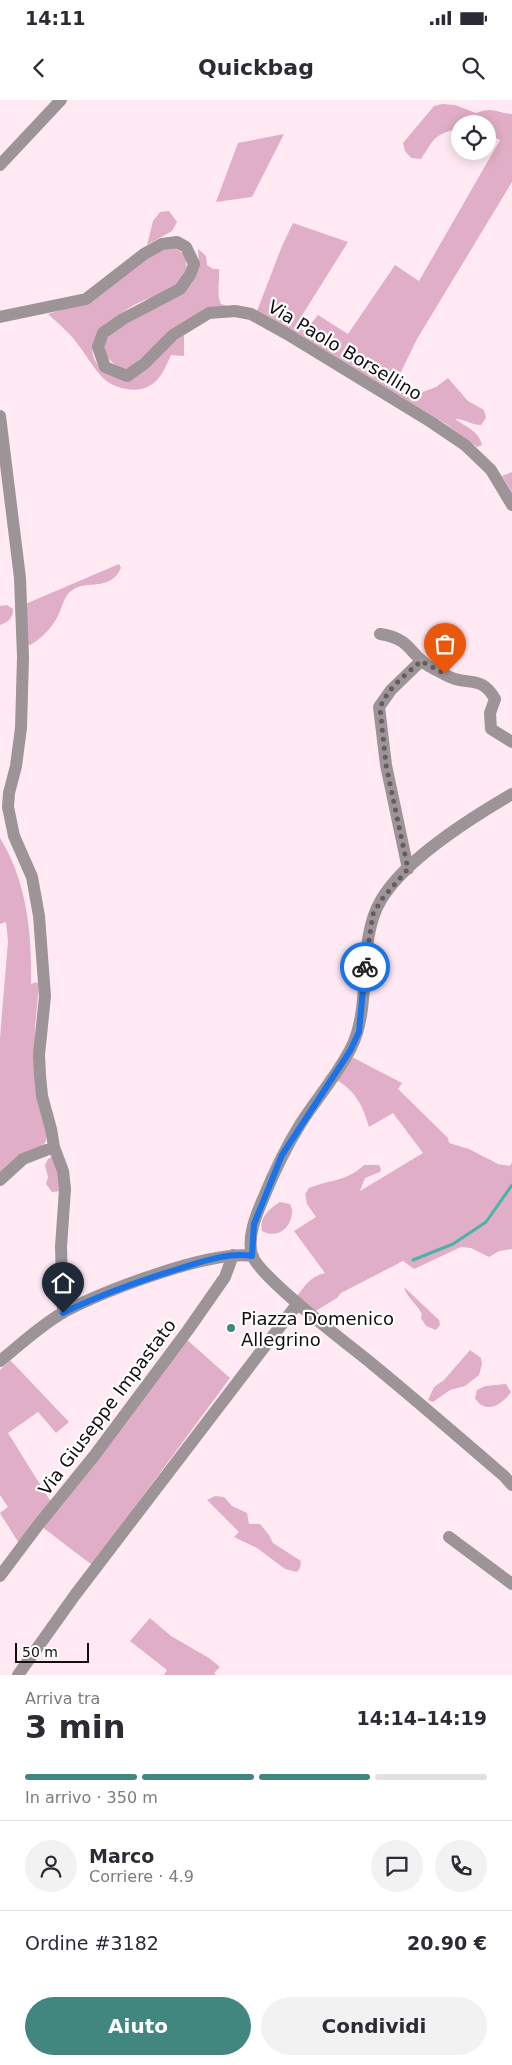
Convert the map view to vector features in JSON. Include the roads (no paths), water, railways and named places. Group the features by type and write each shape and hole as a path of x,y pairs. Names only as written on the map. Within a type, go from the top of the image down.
{"street":[{"path":"0,165 61,100"},
{"name":"Via Paolo Borsellino","path":"0,317 86,299 144,254 162,244 177,242 186,248 192,258 194,264 190,275 180,289 123,319 103,333 98,347 105,368 127,376 144,364 173,335 209,313 235,311 251,314 431,422 465,445 491,470 512,504"},
{"path":"0,416 20,578 23,657 21,728 8,807 14,836 32,877 39,916 45,996 39,1055 40,1075 42,1096 65,1189 62,1247 63,1313"},
{"path":"380,634 398,638 407,643 421,661 454,679 477,682 487,688 494,699 490,713 491,729 512,742"},
{"path":"408,869 386,765 380,708 383,699 421,661"},
{"path":"512,794 433,846 408,869 382,899 373,914 366,958 359,1032 350,1051 282,1155 254,1224 252,1256 260,1268 298,1303 425,1408 512,1485"},
{"path":"0,1180 23,1159 54,1147"},
{"path":"0,1361 63,1313 103,1293 195,1263 233,1255 252,1256"},
{"name":"Via Giuseppe Impastato","path":"0,1576 94,1456 188,1330 225,1277 233,1255"},
{"path":"18,1675 75,1595 298,1303"},
{"path":"449,1537 512,1584"}],"waterway":[{"path":"413,1260 453,1244 486,1222 512,1185"}],"place":[{"name":"Piazza Domenico Allegrino","path":"231,1328"}]}
